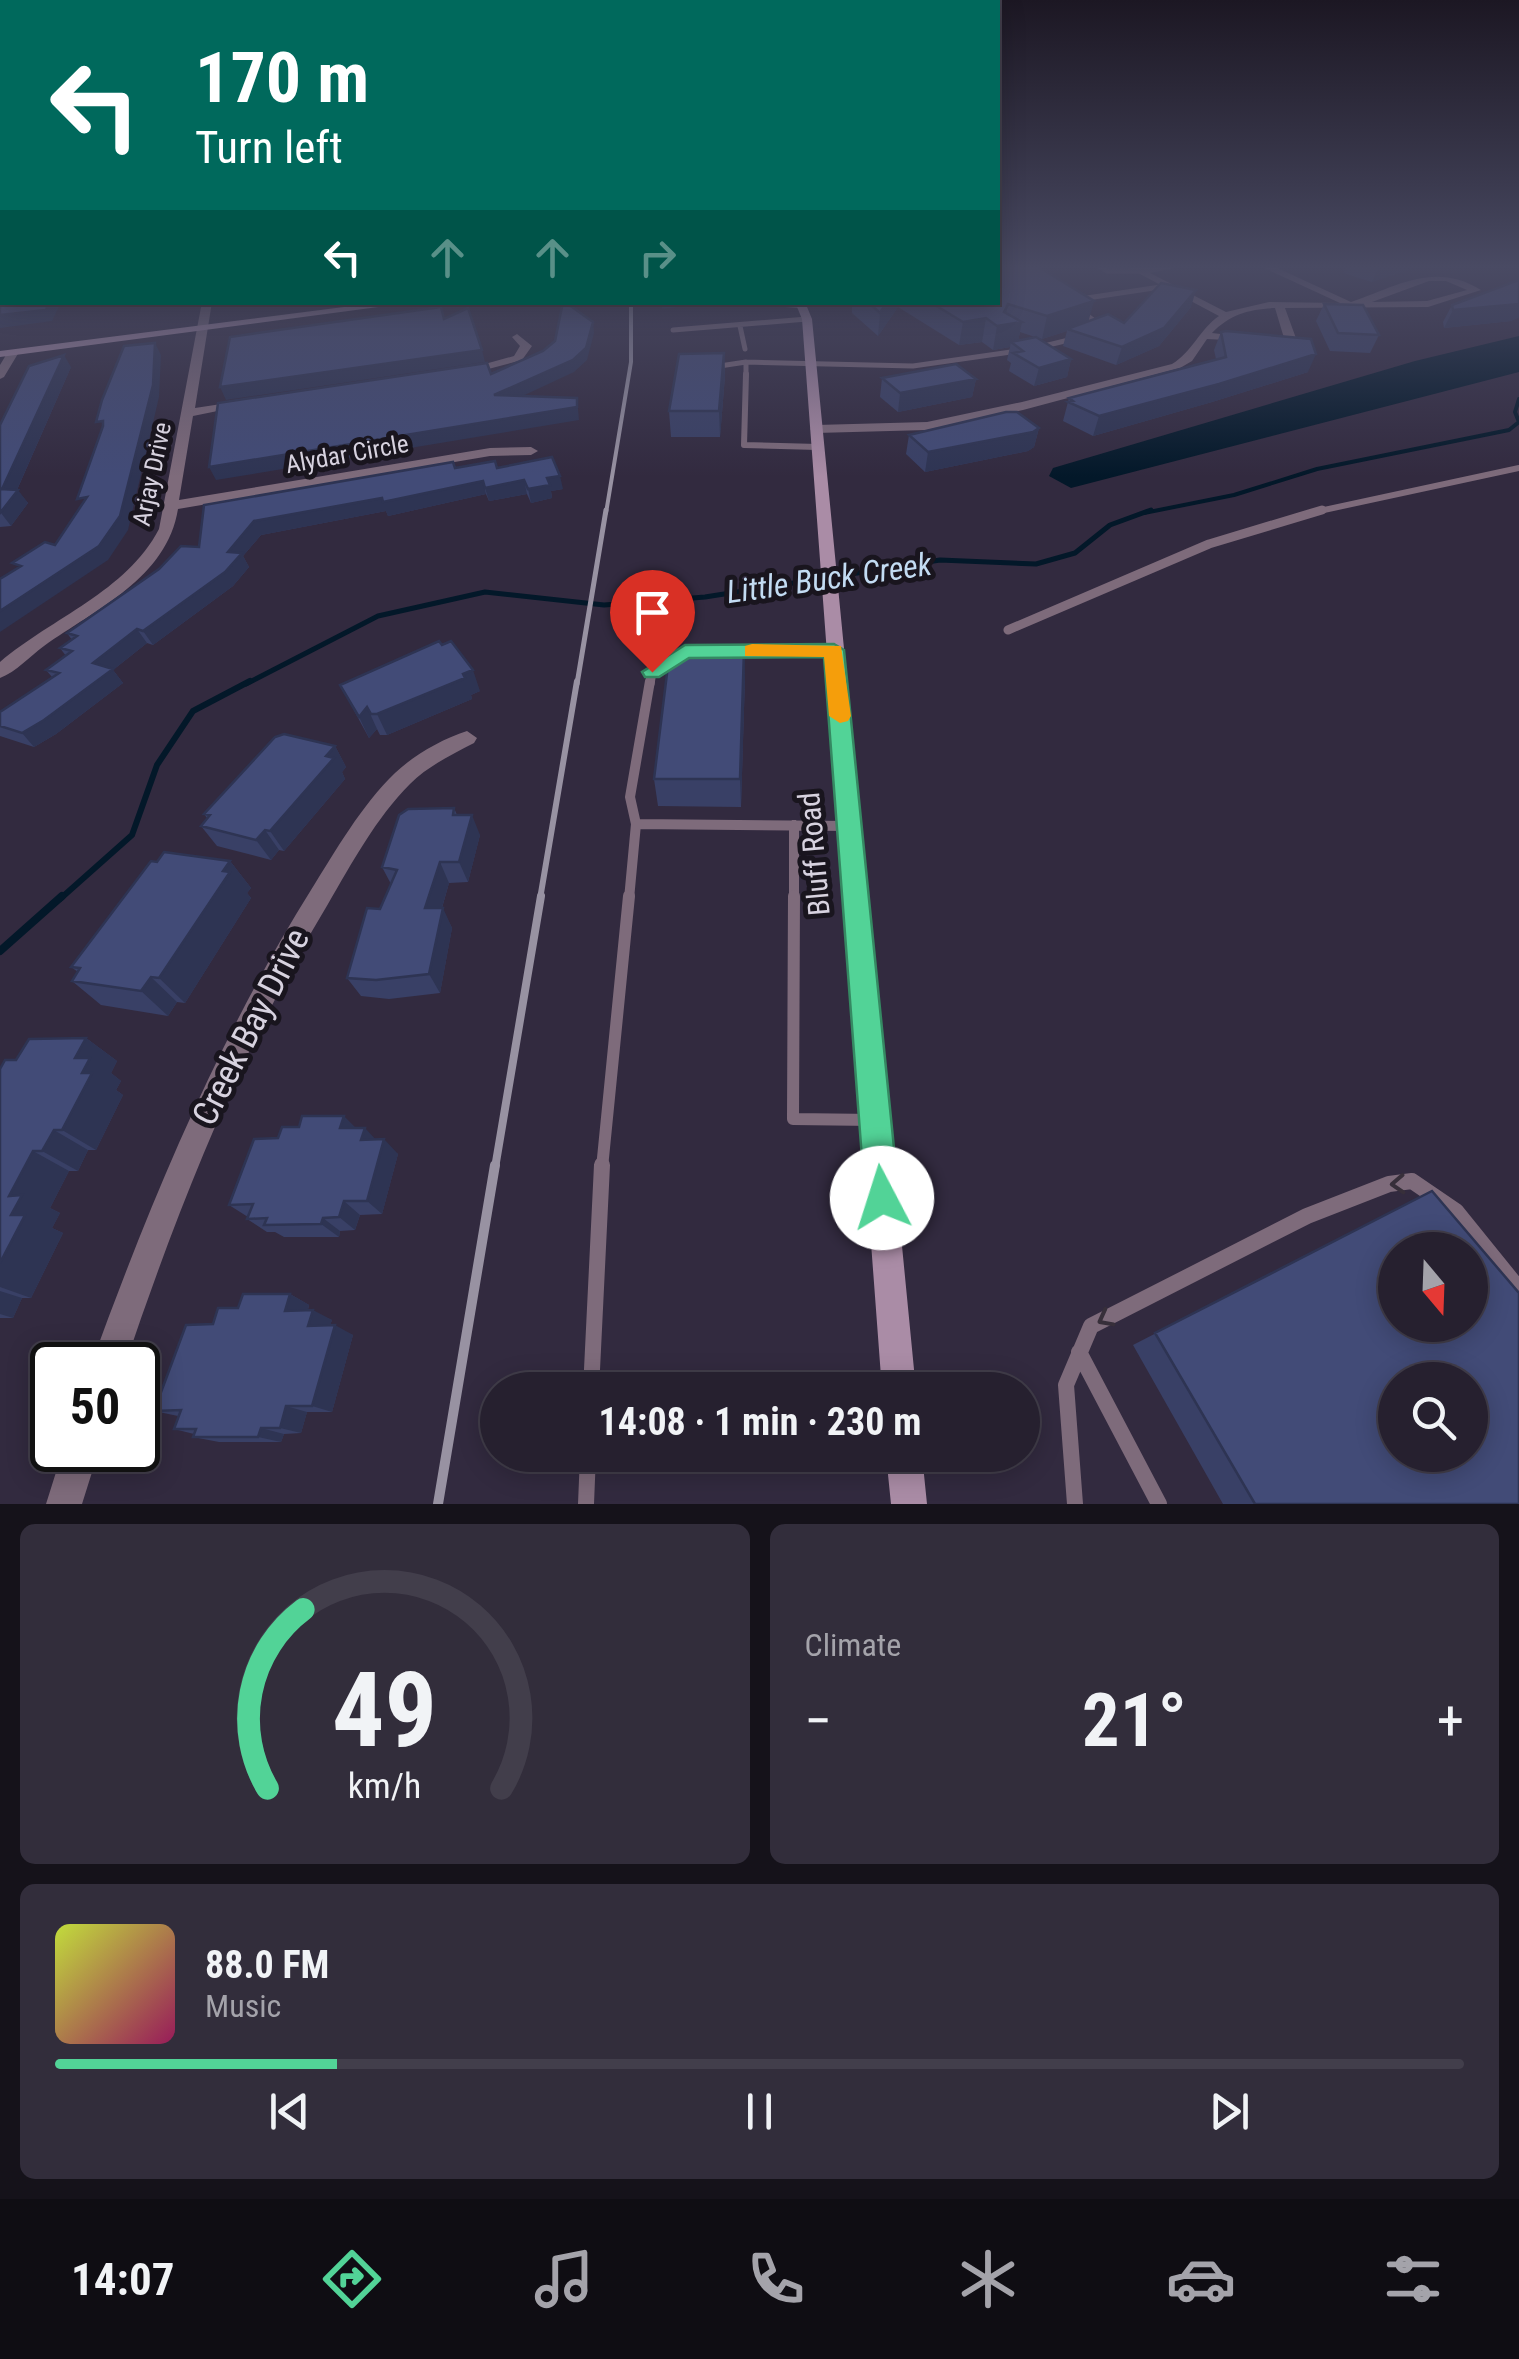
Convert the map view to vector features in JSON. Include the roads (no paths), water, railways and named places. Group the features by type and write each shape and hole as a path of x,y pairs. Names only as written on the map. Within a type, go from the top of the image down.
{"main road":[{"path":"6,353 138,336"},
{"name":"Bluff Road","path":"808,336 897,1372"},
{"path":"906,1472 909,1504"}],"street":[{"name":"Arjay Drive","path":"0,672 143,565 164,538 202,336"},
{"path":"816,430 914,428 1023,406 1176,366 1188,358 1203,336"},
{"path":"1221,336 1290,341 1288,336"},
{"path":"442,376 493,368 518,358 526,346 516,337"},
{"path":"0,375 6,353"},
{"path":"188,412 247,404"},
{"name":"Alydar Circle","path":"171,506 483,454 531,450"},
{"name":"Creek Bay Drive","path":"117,1342 180,1172 237,1045 289,948 390,792 416,766 467,738"},
{"path":"64,1504 73,1472"}],"lane":[{"path":"743,336 746,348"},
{"path":"710,368 746,362 914,366 1034,348 1079,336"},
{"path":"746,362 744,445 818,447"},
{"path":"1008,630 1208,544 1286,518 1519,468"},
{"path":"720,651 834,650"},
{"path":"592,1372 599,1197 636,824 630,797 652,672 685,651"},
{"path":"636,824 850,826"},
{"path":"794,825 793,1118 875,1120"},
{"path":"1074,1504 1066,1384 1091,1326 1389,1181 1413,1181 1443,1199 1519,1289"},
{"path":"1080,1352 1159,1504"},
{"path":"586,1504 587,1472"}],"water":[{"path":"1519,336 1519,372 1071,488 1049,476 1053,468 1415,361"}],"waterway":[{"name":"Little Buck Creek","path":"1144,513 1234,495 1317,469 1509,430 1519,422 1515,412 1519,399"},
{"name":"Little Buck Creek","path":"246,684 378,616 485,592 604,605 705,597 940,560 1036,564 1075,553 1110,525 1151,510"},
{"name":"Little Buck Creek","path":"60,899 132,835 157,765 193,711 250,681"},
{"name":"Little Buck Creek","path":"0,951 62,896"}],"railway":[{"path":"606,513 631,362 631,336"},
{"path":"577,684 606,510"},
{"path":"540,899 577,681"},
{"path":"495,1168 541,896"},
{"path":"438,1504 495,1165"}]}
